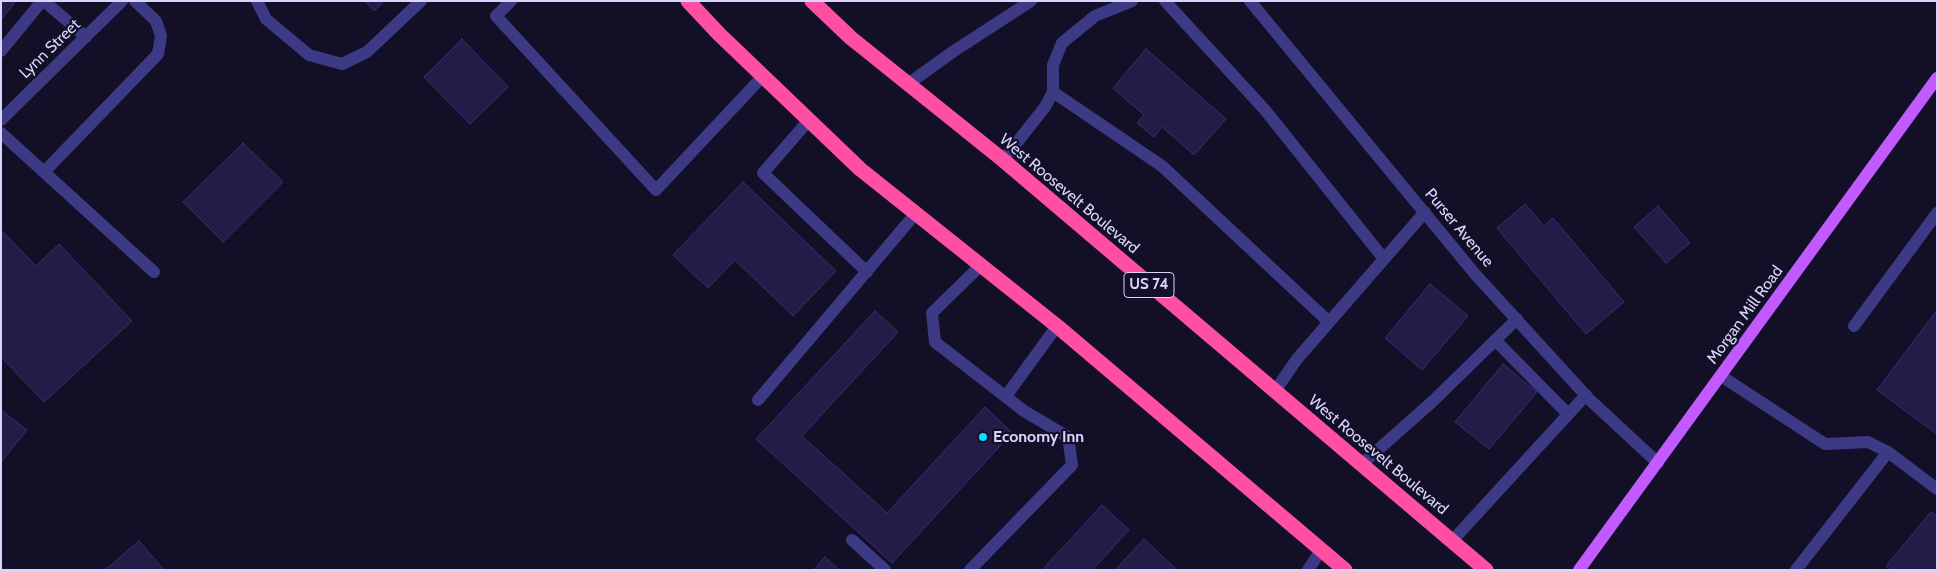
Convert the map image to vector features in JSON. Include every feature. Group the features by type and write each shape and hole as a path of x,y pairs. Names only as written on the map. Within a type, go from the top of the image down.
{"highway":[{"path":"688,1 860,169 1057,326 1344,570"},
{"name":"West Roosevelt Boulevard","path":"812,2 851,38 1003,160 1486,570"}],"main road":[{"name":"Morgan Mill Road","path":"1579,570 1937,78"}],"street":[{"path":"1,52 43,1 86,37"},
{"name":"Lynn Street","path":"1,120 122,1"},
{"path":"44,172 158,54 161,36 156,21 135,1"},
{"path":"257,1 266,19 309,55 342,64 367,52 421,1"},
{"path":"511,1 496,16 656,190 763,76"},
{"path":"908,84 954,51 1031,1"},
{"path":"1003,160 1036,119 1053,92 1053,65 1062,43 1095,16 1132,1"},
{"path":"1166,1 1265,110 1384,259"},
{"name":"Purser Avenue","path":"1250,1 1475,274 1586,395 1658,463"},
{"path":"1053,92 1162,166 1329,322"},
{"path":"809,120 763,173 866,272"},
{"path":"1,133 154,272"},
{"path":"1275,391 1297,359 1425,212"},
{"path":"758,400 916,213"},
{"path":"1854,326 1937,213"},
{"path":"970,570 1072,465 1068,437 1024,411 935,342 932,313 981,265"},
{"path":"1362,464 1433,401 1517,319"},
{"path":"1006,396 1057,326"},
{"path":"1495,340 1568,414"},
{"path":"1721,376 1825,444 1868,442 1888,452 1937,488"},
{"path":"1452,541 1586,395"},
{"path":"1796,570 1888,452"},
{"path":"852,540 885,570"},
{"path":"1308,570 1321,550"}],"building":[{"path":"1,1 16,1 1,20"},
{"path":"365,1 384,1 374,11"},
{"path":"462,39 508,87 470,124 424,77"},
{"path":"1146,49 1226,119 1194,155 1162,127 1154,137 1137,123 1144,115 1113,88"},
{"path":"243,143 283,182 223,242 183,202"},
{"path":"743,182 836,271 793,316 735,260 708,288 673,255"},
{"path":"1525,204 1544,226 1553,218 1624,302 1586,334 1497,228"},
{"path":"1658,206 1690,243 1666,263 1634,227"},
{"path":"1,230 36,266 59,244 132,321 44,402 1,357"},
{"path":"1430,284 1468,316 1422,370 1385,338"},
{"path":"1937,310 1937,434 1877,390"},
{"name":"Economy Inn","path":"875,311 898,332 802,436 887,513 985,407 1012,433 892,563 756,439"},
{"path":"1503,364 1537,392 1489,449 1455,422"},
{"path":"1,410 27,430 1,462"},
{"path":"1102,505 1129,530 1092,570 1042,570"},
{"path":"1931,512 1937,516 1937,570 1890,570 1886,566"},
{"path":"1144,539 1177,570 1115,570"},
{"path":"139,541 164,570 105,570"},
{"path":"825,557 839,570 814,570"}],"place":[{"name":"Economy Inn","path":"983,437"}]}
